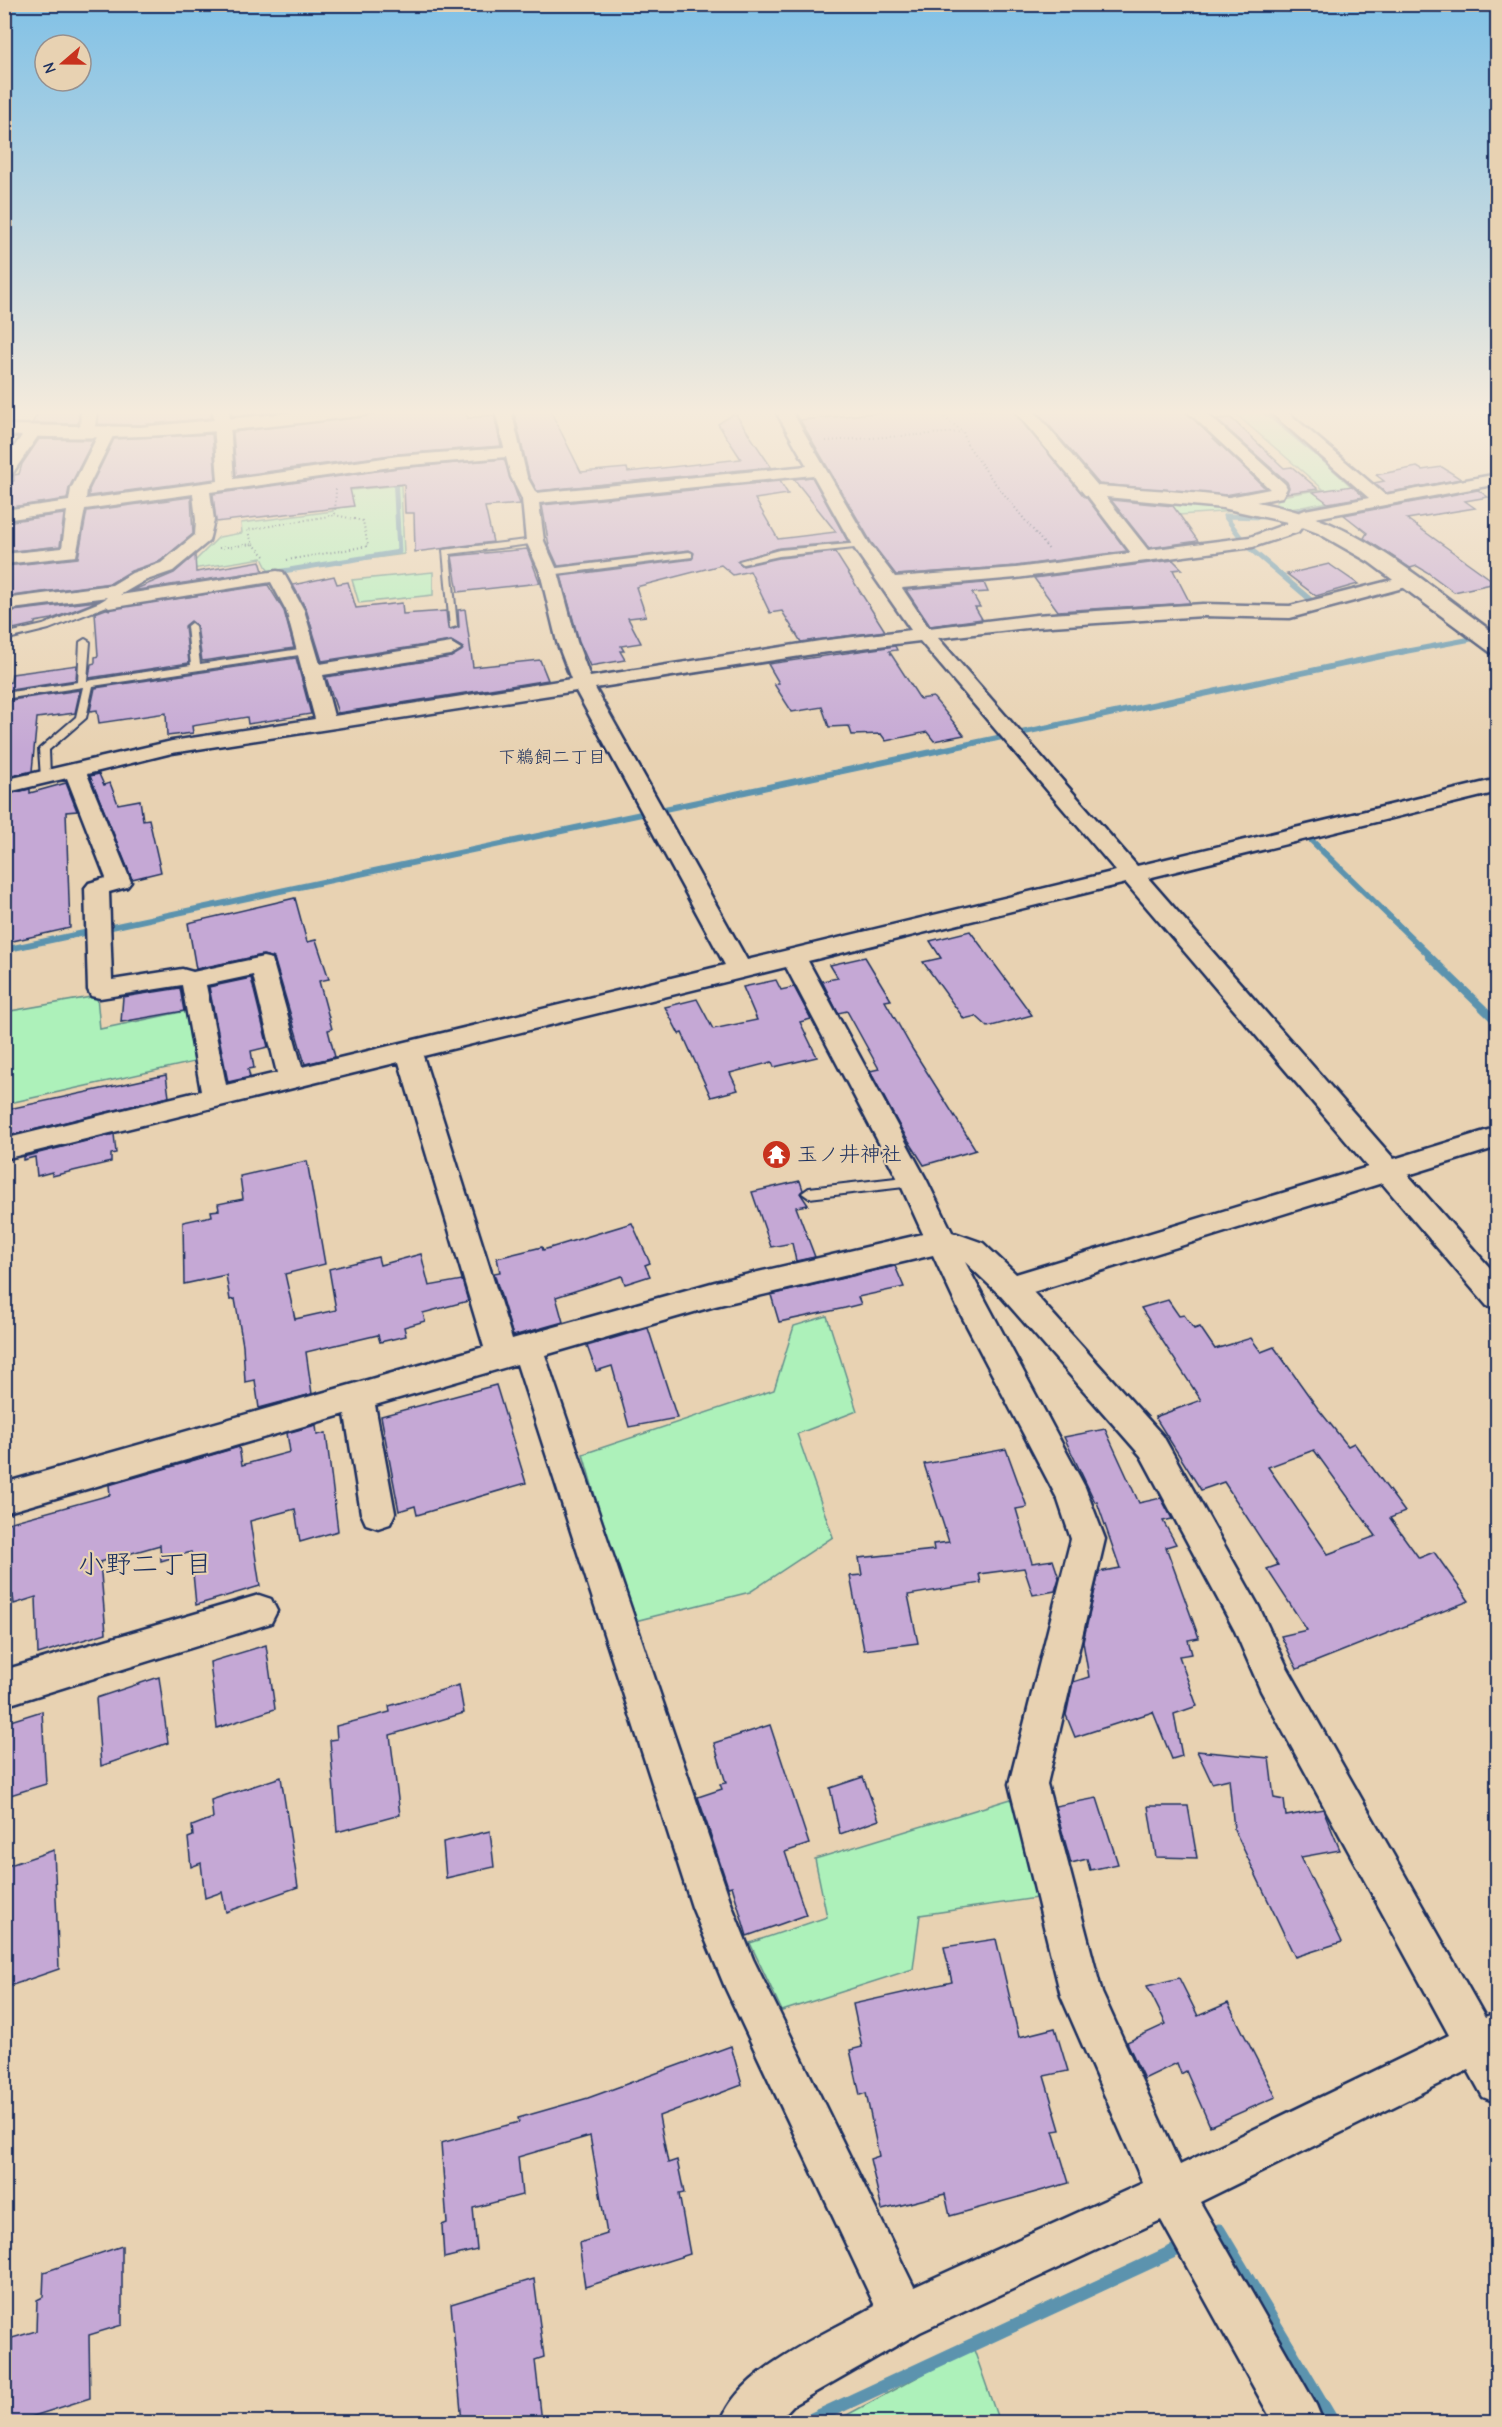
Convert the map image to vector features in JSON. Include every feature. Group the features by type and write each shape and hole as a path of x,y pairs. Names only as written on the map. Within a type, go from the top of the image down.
{"main road":[{"path":"1309,523 1346,539 1488,640"}],"street":[{"path":"4,559 70,552 74,523"},
{"path":"112,596 138,577 167,567 203,537 205,523"},
{"path":"533,523 535,541 549,572 567,642 582,682 741,971"},
{"path":"849,523 861,545 890,583 912,621 1497,1298"},
{"path":"1117,523 1143,556"},
{"path":"890,583 1064,567 1253,542 1292,528 1296,523"},
{"path":"4,605 112,596 277,576 295,610 326,722"},
{"path":"4,787 172,747 582,682 924,633 1036,621 1203,610 1290,612 1408,581"},
{"path":"311,671 451,650"},
{"path":"74,769 119,882 97,888 100,990 182,977 193,980 263,965 292,1079"},
{"path":"4,1149 1497,785"},
{"path":"793,956 913,1181 972,1307 1073,1497 1088,1539 1028,1784 1082,1996 1170,2193 1299,2422"},
{"path":"193,980 215,1098"},
{"path":"409,1051 712,1908 748,1994 904,2316"},
{"path":"1011,1287 1497,1137"},
{"path":"4,1498 715,1294 943,1241 973,1251 1011,1287 1152,1446 1247,1619 1274,1680 1486,2038 1497,2082"},
{"path":"358,1396 378,1513"},
{"path":"4,1688 259,1611"},
{"path":"746,2422 777,2388 904,2316 1170,2193 1486,2038"}],"lane":[{"path":"453,626 446,552 535,541"},
{"path":"743,561 779,553 861,545"},
{"path":"549,572 690,555"},
{"path":"4,637 46,627 112,596"},
{"path":"191,626 196,668"},
{"path":"45,776 44,749 81,718 86,685 85,642"},
{"path":"4,696 306,651"},
{"path":"809,1193 913,1181"}],"path":[{"path":"271,563 253,544 247,530 287,523"},
{"path":"282,561 368,546 363,523"},
{"path":"1028,523 1064,567"},
{"path":"213,549 253,544"}],"green space":[{"path":"241,523 403,523 404,554 269,572 262,558 186,570 219,537 242,533"},
{"path":"433,572 433,595 359,603 352,580"},
{"path":"97,996 100,1029 186,1011 194,1062 5,1104 5,1012"},
{"path":"827,1316 857,1411 797,1434 833,1537 750,1592 631,1622 583,1454 774,1390 794,1326"},
{"path":"1011,1799 1044,1897 920,1915 913,1969 782,2011 750,1943 827,1917 815,1859"},
{"path":"973,2347 999,2422 834,2422"}],"building":[{"path":"4,523 63,523 60,546 4,552"},
{"path":"85,523 192,523 193,534 160,561 131,571 111,583 4,597 6,566 78,558"},
{"path":"414,523 489,523 493,542 415,552"},
{"path":"545,523 769,523 778,539 836,532 829,523 838,523 848,542 779,548 737,561 743,566 779,558 835,552 885,631 801,642 782,611 770,613 750,571 733,575 721,565 636,587 646,616 628,618 641,643 621,646 624,651 620,651 625,660 590,666 579,641 561,576 692,559 694,553 689,550 558,566 549,546"},
{"path":"860,523 1106,523 1127,551 1016,566 896,575"},
{"path":"1129,523 1185,523 1198,541 1149,548"},
{"path":"1355,523 1413,523 1496,583 1454,592 1417,566 1410,568 1364,538 1367,533"},
{"path":"527,549 540,583 458,592 452,556"},
{"path":"195,555 196,572 260,561 263,571 131,591 174,573"},
{"path":"1173,560 1182,569 1173,570 1190,603 1058,611 1034,578"},
{"path":"1329,564 1358,584 1316,596 1287,574"},
{"path":"334,576 337,584 348,582 356,608 402,603 403,614 446,611 448,628 451,630 459,627 458,610 465,609 473,667 540,660 548,680 338,713 326,677 451,657 463,648 451,641 322,661 306,609 293,585"},
{"path":"984,583 988,592 972,593 980,607 975,607 982,619 930,626 906,590"},
{"path":"268,585 284,611 294,648 202,661 197,626 191,621 185,626 189,663 89,678 91,664 95,663 95,657 98,656 95,613 106,609"},
{"path":"98,601 52,619 35,622 35,624 13,629 13,624 4,626 4,612"},
{"path":"895,646 897,650 889,651 920,699 933,697 964,735 934,741 927,732 886,741 881,734 852,735 849,726 829,727 822,707 792,712 774,684 779,683 768,664"},
{"path":"296,658 311,714 248,724 247,717 192,726 193,733 167,736 166,713 99,723 97,710 90,711 95,688"},
{"path":"77,665 76,680 4,691 4,683 11,682 12,674"},
{"path":"80,690 75,713 37,718 32,771 4,778 4,701"},
{"path":"99,774 104,785 110,783 118,804 140,800 143,820 149,819 161,872 132,879 90,776"},
{"path":"66,783 77,811 66,812 70,928 4,943 4,795 30,789 30,793"},
{"path":"295,898 307,942 316,940 329,979 319,981 332,1029 328,1030 335,1057 305,1064 274,958 263,955 196,969 188,923"},
{"path":"970,931 1032,1015 988,1027 976,1016 964,1019 923,962 941,958 930,941"},
{"path":"865,957 891,1000 885,1001 913,1050 976,1150 924,1165 900,1127 870,1071 879,1069 847,1011 838,1013 822,981 838,978 830,965"},
{"path":"251,978 268,1047 251,1051 254,1068 248,1069 250,1077 228,1082 209,987"},
{"path":"776,980 781,990 794,987 811,1019 800,1022 817,1057 774,1067 772,1062 730,1073 738,1090 711,1097 682,1033 679,1034 665,1007 697,999 713,1029 757,1020 743,987"},
{"path":"180,988 184,1011 121,1022 123,997"},
{"path":"166,1075 169,1097 4,1137 4,1110"},
{"path":"114,1134 116,1153 111,1154 111,1162 52,1176 52,1172 37,1176 35,1157 23,1160 23,1157"},
{"path":"307,1161 325,1264 285,1274 295,1319 336,1310 329,1269 378,1257 380,1265 421,1254 429,1286 462,1280 468,1301 423,1313 425,1321 404,1327 406,1336 380,1342 378,1335 306,1352 312,1394 259,1408 255,1380 245,1382 243,1345 235,1299 230,1300 226,1275 184,1284 183,1222 212,1216 211,1211 219,1210 218,1204 243,1199 240,1176"},
{"path":"800,1181 803,1190 800,1193 808,1205 796,1207 815,1257 796,1261 792,1243 771,1247 752,1192"},
{"path":"632,1223 650,1263 645,1265 650,1276 625,1284 622,1276 556,1297 563,1322 513,1336 494,1273 500,1272 497,1258 542,1247 543,1250"},
{"path":"895,1266 904,1287 858,1297 861,1304 779,1322 771,1295"},
{"path":"1168,1300 1179,1316 1184,1315 1194,1329 1200,1327 1215,1349 1251,1338 1261,1352 1274,1347 1319,1410 1348,1446 1354,1443 1405,1512 1390,1518 1419,1558 1434,1552 1469,1601 1297,1669 1281,1636 1307,1630 1267,1569 1278,1565 1224,1482 1201,1490 1155,1417 1201,1400 1141,1308","holes":["1314,1450 1376,1536 1328,1554 1268,1467"]},
{"path":"648,1328 677,1418 629,1427 612,1366 596,1371 587,1346"},
{"path":"496,1385 526,1483 417,1515 415,1506 399,1511 381,1416"},
{"path":"316,1425 317,1435 326,1433 338,1531 300,1542 295,1509 250,1521 260,1586 196,1605 191,1552 161,1561 160,1545 100,1562 106,1633 38,1654 36,1597 14,1604 13,1595 4,1597 4,1524 110,1495 109,1485 239,1447 242,1465 290,1452 287,1433"},
{"path":"1105,1429 1139,1503 1161,1498 1172,1519 1163,1521 1176,1544 1166,1547 1199,1638 1188,1640 1192,1654 1179,1656 1197,1706 1174,1714 1182,1756 1172,1759 1153,1712 1075,1737 1066,1715 1073,1682 1089,1677 1083,1642 1099,1572 1120,1568 1097,1502 1064,1437"},
{"path":"1006,1449 1027,1507 1016,1509 1032,1563 1053,1560 1059,1578 1055,1591 1033,1595 1024,1568 979,1574 981,1583 908,1595 918,1643 864,1650 850,1576 862,1575 859,1558 934,1550 933,1544 949,1542 924,1464"},
{"path":"266,1645 275,1709 217,1728 210,1662"},
{"path":"159,1677 168,1743 101,1766 96,1698"},
{"path":"459,1685 464,1713 390,1735 400,1815 337,1832 330,1740 337,1739 336,1726 390,1712 389,1706"},
{"path":"42,1711 46,1784 4,1797 4,1723"},
{"path":"770,1725 809,1844 785,1852 806,1915 747,1936 732,1886 728,1887 698,1797 722,1789 720,1784 726,1783 714,1743"},
{"path":"1197,1751 1269,1758 1274,1798 1284,1800 1286,1816 1323,1809 1340,1850 1301,1857 1342,1942 1295,1957 1234,1829 1229,1779 1212,1783"},
{"path":"281,1777 298,1887 226,1912 222,1892 205,1898 201,1863 191,1867 188,1838 193,1836 192,1826 213,1818 211,1800"},
{"path":"863,1777 879,1820 840,1834 830,1788"},
{"path":"1097,1798 1118,1864 1090,1870 1087,1859 1071,1863 1055,1806"},
{"path":"1148,1806 1188,1806 1197,1858 1156,1857"},
{"path":"490,1831 494,1867 446,1878 443,1842"},
{"path":"54,1850 59,1969 4,1988 4,1867"},
{"path":"996,1939 1019,2037 1055,2028 1068,2071 1044,2076 1060,2130 1053,2131 1069,2183 950,2216 945,2194 882,2210 870,2159 879,2156 866,2093 860,2095 850,2050 862,2047 853,2004 952,1982 944,1947"},
{"path":"1179,1978 1198,2016 1228,2003 1276,2097 1210,2126 1186,2071 1181,2074 1177,2063 1144,2079 1127,2042 1166,2024 1147,1986"},
{"path":"731,2046 742,2085 659,2116 668,2163 677,2160 684,2193 679,2194 690,2254 585,2287 579,2243 607,2234 590,2136 518,2157 522,2195 473,2208 477,2250 444,2258 442,2225 447,2223 441,2143 519,2122 518,2118 588,2098"},
{"path":"122,2246 122,2325 89,2335 90,2398 15,2422 4,2422 4,2358 12,2355 12,2338 36,2331 37,2300 43,2297 44,2272"},
{"path":"534,2279 544,2357 535,2360 542,2422 462,2422 451,2304"}],"waterway":[{"path":"277,572 399,552 398,523"},
{"path":"1230,523 1247,546 1312,601"},
{"path":"1397,653 1498,634"},
{"path":"4,950 1405,651"},
{"path":"1312,841 1431,957"},
{"path":"1429,956 1498,1023"},
{"path":"1207,2236 1219,2230 1333,2422"},
{"path":"806,2422 1187,2245"}],"place":[{"name":"玉ノ井神社","path":"776,1154"}],"district":[{"name":"下鵜飼二丁目","path":"552,757"},
{"name":"小野二丁目","path":"145,1564"}]}
